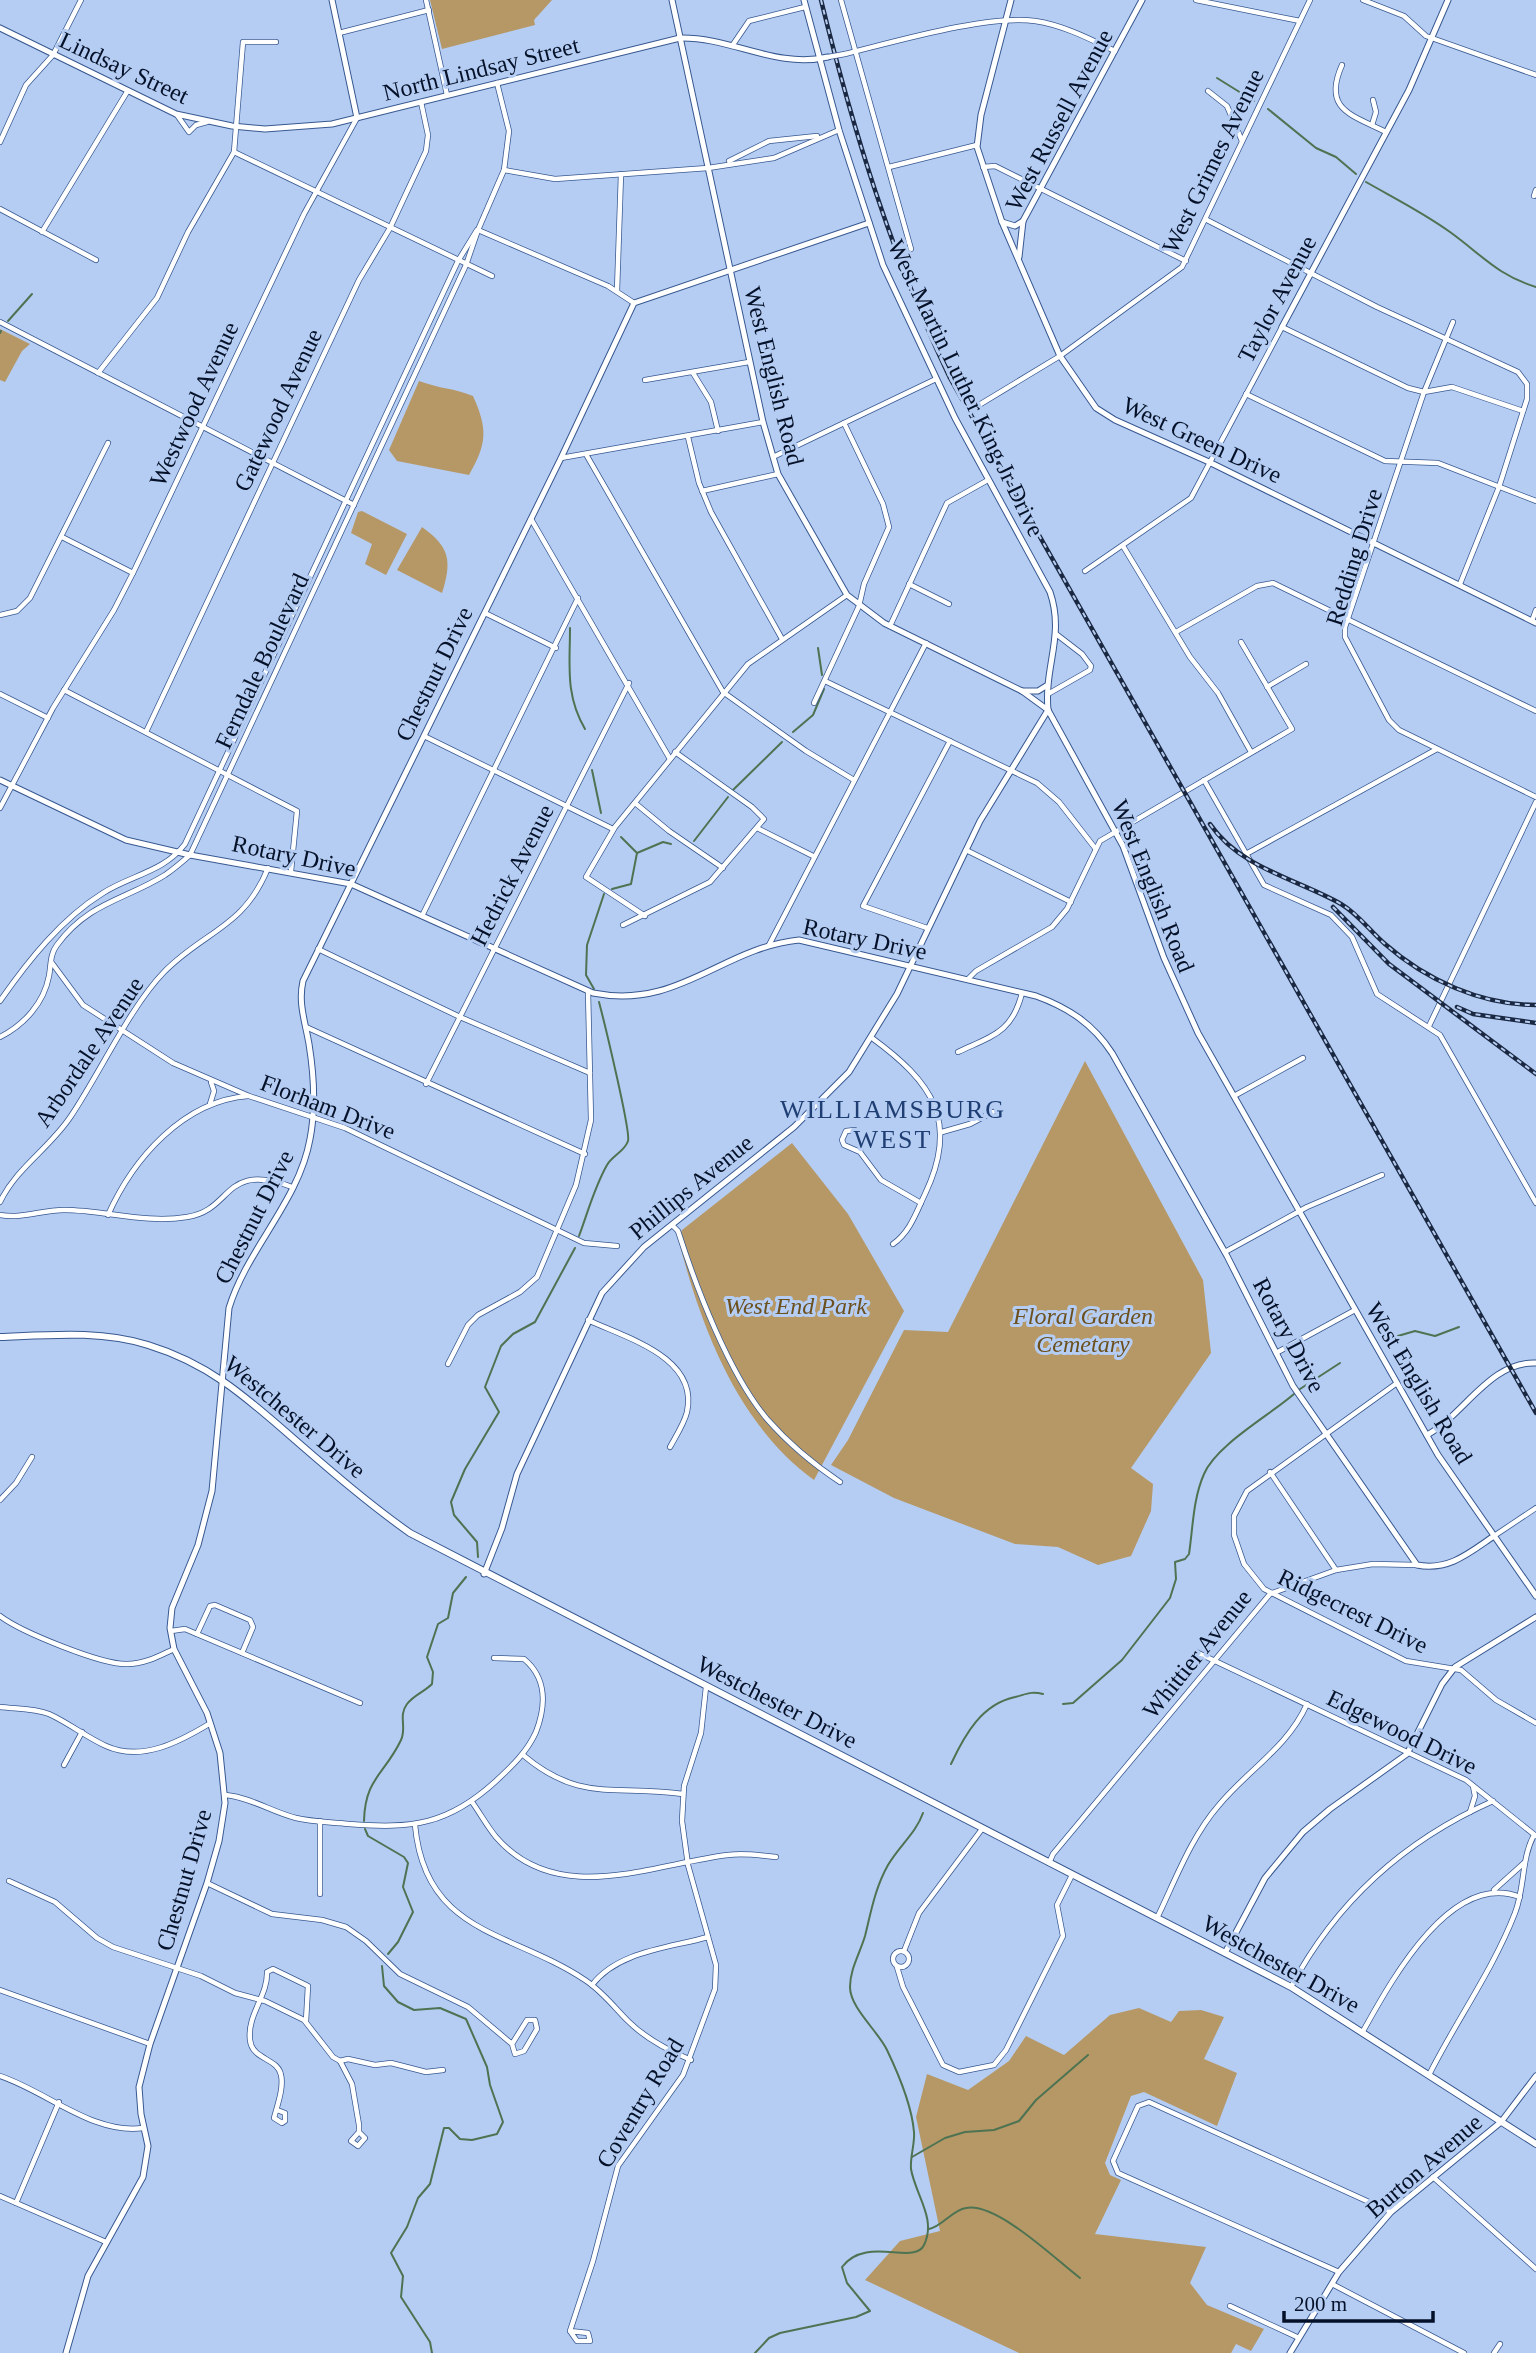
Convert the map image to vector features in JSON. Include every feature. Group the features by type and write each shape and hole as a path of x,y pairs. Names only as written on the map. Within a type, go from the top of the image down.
{"main road":[{"name":"Westchester Drive","path":"0,1337 69,1335 112,1338 147,1344 211,1371 255,1402 372,1506 410,1533 484,1574 1291,1987 1536,2144"}],"street":[{"path":"0,140 26,85 53,55 81,0"},
{"path":"332,0 357,118"},
{"path":"426,0 447,95"},
{"name":"West English Road","path":"672,0 749,362 778,474 847,595 859,606 890,625 1022,691 1048,709 1116,832 1183,1003 1234,1096 1427,1435 1536,1596"},
{"path":"841,0 911,249"},
{"name":"West Green Drive","path":"1011,0 981,115 977,145 1002,222 1060,356 1096,408 1460,583 1534,622"},
{"name":"West Russell Avenue","path":"1019,260 1023,221 1142,0"},
{"path":"1196,0 1300,21"},
{"name":"West Grimes Avenue","path":"979,405 1060,356 1187,262 1310,0"},
{"path":"1363,0 1404,16 1417,24 1422,33 1536,75"},
{"name":"Taylor Avenue","path":"1085,571 1185,505 1387,133 1448,0"},
{"path":"732,46 749,21 805,4"},
{"name":"West Martin Luther King Jr Drive","path":"805,4 839,130 883,265 936,379 1050,592 1058,620 1046,686 1048,709"},
{"path":"339,33 429,10"},
{"path":"828,57 1006,19 1044,23 1076,33 1115,51"},
{"name":"Lindsay Street","path":"0,28 177,114 237,127"},
{"name":"North Lindsay Street","path":"237,127 301,128 357,118 680,38 698,38 776,58 828,57"},
{"path":"98,373 157,298 188,232 234,152 243,42 276,42"},
{"path":"1342,65 1334,87 1337,102 1346,111 1387,133"},
{"name":"Ferndale Boulevard","path":"0,1037 19,1025 38,1003 46,986 51,961 61,940 102,905 165,875 190,855 466,265 504,170 509,131 497,83"},
{"path":"1208,91 1227,106 1242,142"},
{"path":"42,232 127,92"},
{"path":"1372,125 1376,112 1373,100"},
{"name":"Gatewood Avenue","path":"146,732 359,280 390,228 427,148 421,101"},
{"path":"177,114 189,132 197,125 207,122"},
{"name":"Westwood Avenue","path":"0,808 48,718 110,618 134,573 316,191 357,118"},
{"path":"724,164 769,141 821,135 839,130"},
{"path":"504,170 544,179 708,168 774,158 821,135"},
{"path":"889,167 977,145"},
{"path":"234,152 492,276"},
{"path":"982,167 995,166 1187,262"},
{"path":"617,291 621,174"},
{"path":"0,209 96,260"},
{"path":"1207,220 1310,274 1519,373 1528,392 1523,411 1499,487 1460,583"},
{"path":"1002,222 1015,226 1023,221"},
{"path":"478,230 617,291 634,303 869,223"},
{"name":"Ferndale Boulevard","path":"179,852 458,261 478,230"},
{"name":"Chestnut Drive","path":"66,2353 80,2295 106,2242 144,2177 148,2146 143,2128 139,2087 150,2045 219,1842 226,1795 220,1753 174,1649 171,1631 172,1608 198,1545 211,1499 227,1319 233,1296 292,1187 307,1153 313,1116 312,1066 300,992 318,949 561,458 634,303"},
{"path":"0,322 354,505"},
{"name":"Redding Drive","path":"1453,322 1424,392 1375,544 1347,620 1346,642 1389,720 1399,730 1536,799"},
{"path":"1282,327 1401,385 1424,392 1452,387 1523,411"},
{"path":"645,380 749,362"},
{"path":"693,373 711,402 718,431"},
{"path":"772,458 936,379"},
{"path":"1246,394 1369,454 1401,464 1438,463 1536,501"},
{"path":"561,458 587,456 763,422"},
{"path":"814,703 859,606 864,584 890,520 844,423"},
{"path":"688,437 702,491 719,529 782,639"},
{"path":"0,615 18,611 24,606 62,537 108,443"},
{"path":"587,456 724,693 806,751 854,780"},
{"path":"702,491 778,474"},
{"path":"890,625 947,503 988,480"},
{"path":"531,519 629,683 670,759"},
{"path":"62,537 134,573"},
{"path":"1124,546 1190,657 1218,693 1251,752"},
{"path":"1176,632 1268,582 1536,711"},
{"path":"909,584 948,604"},
{"path":"645,916 588,878 588,871 613,829 748,664 847,595"},
{"path":"422,916 578,598"},
{"path":"1534,622 1536,610"},
{"path":"485,613 555,648"},
{"path":"1047,694 1090,670 1082,654 1056,634"},
{"path":"968,979 975,971 1052,927 1071,902 1095,848 1116,832 1292,729 1241,642"},
{"path":"769,945 926,643"},
{"path":"1267,687 1306,664"},
{"path":"825,681 1010,769 1049,792 1095,848"},
{"name":"Hedrick Avenue","path":"426,1084 629,683"},
{"path":"1022,691 1038,691 1046,686"},
{"path":"64,690 297,811 291,871"},
{"path":"0,694 48,718"},
{"name":"Phillips Avenue","path":"484,1574 502,1528 517,1474 587,1320 621,1269 794,1127 849,1072 872,1038 910,966 965,849 1048,709"},
{"path":"424,736 613,829"},
{"path":"927,928 863,906 950,741"},
{"path":"1246,853 1437,749"},
{"path":"623,925 701,888 723,868 764,819 759,812 675,752"},
{"name":"Rotary Drive","path":"0,780 98,828 127,839 190,855 291,871 351,884 588,991 618,997 656,993 684,984 769,945 799,940 814,941 968,979 1063,1007 1099,1034 1225,1252 1275,1354 1417,1566"},
{"path":"1204,780 1264,885 1322,908 1340,923 1352,937 1377,994 1440,1035 1536,1203"},
{"path":"1429,1026 1536,799"},
{"path":"635,803 669,831 723,868"},
{"path":"757,828 813,856"},
{"path":"965,849 1071,902"},
{"path":"0,1001 26,964 55,934 103,893 159,867 179,852"},
{"name":"Arbordale Avenue","path":"0,1202 12,1180 70,1117 164,972 244,910 268,867"},
{"path":"55,934 61,940"},
{"path":"318,949 460,1017 590,1073"},
{"name":"Florham Drive","path":"51,961 83,1004 123,1032 210,1080 248,1096 345,1128 557,1231 596,1246 617,1246"},
{"path":"448,1364 468,1325 478,1315 520,1292 537,1277 576,1185 591,1120 588,991"},
{"path":"958,1052 1007,1027 1014,1017 1022,993"},
{"path":"306,1027 426,1084 585,1154"},
{"path":"872,1038 919,1078 932,1101 942,1132 935,1174 907,1231 893,1244"},
{"path":"1234,1096 1303,1058"},
{"path":"210,1080 214,1091 210,1104"},
{"path":"108,1215 127,1178 143,1158 177,1126 210,1104 248,1096"},
{"path":"942,1132 970,1124 993,1112"},
{"path":"860,1152 863,1142 859,1132 846,1131 844,1145 860,1152 881,1180 921,1203"},
{"path":"1225,1252 1300,1211 1382,1175"},
{"path":"0,1215 66,1210 163,1219 188,1217 207,1210 228,1190 246,1181 268,1180 292,1187"},
{"path":"672,1225 678,1231 703,1302 738,1372 766,1418 811,1461 839,1482"},
{"path":"1275,1354 1355,1310"},
{"path":"587,1320 655,1352 680,1373 686,1388 687,1410 670,1447"},
{"path":"1427,1435 1503,1371 1521,1363 1536,1363"},
{"name":"Ridgecrest Drive","path":"1397,1382 1270,1472 1241,1498 1233,1527 1244,1564 1270,1594 1406,1661 1431,1667 1455,1667 1496,1700 1536,1723"},
{"path":"0,1500 16,1483 32,1457"},
{"path":"1270,1472 1336,1570"},
{"name":"Whittier Avenue","path":"1049,1863 1053,1854 1217,1661 1270,1594 1336,1570 1373,1563 1437,1567 1450,1564 1536,1507"},
{"path":"197,1634 210,1606 215,1605 250,1620 253,1627 242,1653"},
{"path":"0,1616 19,1629 125,1665 151,1660 174,1649"},
{"path":"1225,1953 1264,1880 1303,1832 1408,1753 1442,1684 1455,1667 1536,1617"},
{"path":"171,1631 185,1629 360,1703"},
{"name":"Edgewood Drive","path":"1196,1651 1473,1785 1535,1836 1525,1863 1520,1897 1503,1940 1429,2075"},
{"path":"226,1795 256,1801 295,1817 320,1821 388,1826 415,1825 447,1816 472,1802 523,1755 540,1719 543,1693 537,1672 524,1659 494,1658"},
{"name":"Coventry Road","path":"570,2331 593,2261 618,2166 673,2090 691,2060 715,1989 716,1965 687,1861 682,1821 684,1794 701,1733 706,1687"},
{"path":"1157,1918 1205,1823 1235,1787 1285,1740 1307,1704"},
{"path":"0,1707 48,1714 107,1746 143,1751 187,1737 209,1724"},
{"path":"64,1765 82,1731"},
{"path":"523,1755 542,1772 561,1782 590,1790 647,1790 684,1794"},
{"path":"1470,1813 1475,1796 1473,1785"},
{"path":"1291,1987 1324,1935 1368,1883 1416,1843 1494,1801"},
{"path":"472,1802 496,1837 513,1852 531,1864 558,1874 582,1878 607,1877 731,1854 776,1857"},
{"path":"320,1821 320,1894"},
{"path":"415,1825 421,1862 442,1898 454,1909 492,1936 554,1962 592,1985 645,2036 691,2060"},
{"path":"897,1967 905,1967 909,1962 904,1951 919,1913 982,1829"},
{"path":"1363,2033 1394,1975 1420,1941 1473,1899 1494,1891 1525,1863"},
{"path":"904,1951 896,1952 893,1957 900,1981 943,2065 958,2072 994,2065 1006,2050 1063,1936 1056,1905 1072,1875"},
{"path":"9,1881 55,1902 97,1938 113,1947 258,2000 306,2022 340,2061 352,2084 359,2132"},
{"path":"207,1883 272,1914 322,1920 346,1927 366,1941 400,1974 456,2000 512,2044"},
{"path":"1494,1891 1520,1897"},
{"path":"592,1985 602,1973 619,1961 708,1937"},
{"path":"277,2109 281,2075 278,2068 254,2053 250,2041 267,1972 274,1969 308,1986 306,2022"},
{"path":"0,1990 150,2045"},
{"path":"527,2020 536,2022 537,2028 521,2053 512,2051 512,2044 527,2020"},
{"path":"340,2061 348,2059 375,2065 391,2063 426,2072 443,2070"},
{"name":"Burton Avenue","path":"1291,2353 1339,2272 1391,2213 1501,2122 1536,2076"},
{"path":"0,2077 25,2084 106,2124 143,2128"},
{"path":"16,2203 59,2102"},
{"path":"1339,2272 1115,2169 1113,2161 1130,2121 1143,2103 1156,2105 1391,2213"},
{"path":"1433,2177 1536,2269"},
{"path":"0,2196 106,2242"},
{"path":"1332,2284 1464,2353"},
{"path":"1230,2306 1299,2338"},
{"path":"1494,2353 1500,2344"}],"green space":[{"path":"430,0 552,0 534,20 535,25 442,49"},
{"path":"0,329 30,344 22,351 5,382 0,380"},
{"path":"419,381 473,396 481,418 483,436 479,454 469,475 397,461 389,450"},
{"path":"362,511 407,534 386,575 365,564 372,544 351,533 358,512"},
{"path":"422,527 438,541 446,555 447,572 442,593 397,570"},
{"name":"Floral Garden Cemetary","path":"1085,1061 1203,1280 1211,1353 1131,1468 1153,1484 1151,1511 1131,1556 1098,1565 1058,1547 1015,1544 894,1498 831,1465 848,1440 904,1330 948,1332"},
{"name":"West End Park","path":"792,1143 848,1214 904,1311 814,1480 787,1457 743,1402 711,1339 678,1238 682,1230"},
{"path":"1139,2008 1171,2022 1179,2011 1201,2010 1224,2017 1204,2059 1237,2073 1217,2126 1144,2092 1131,2096 1105,2163 1110,2175 1121,2180 1095,2234 1206,2247 1190,2283 1207,2305 1264,2329 1251,2351 1236,2344 1231,2353 1019,2353 865,2280 900,2241 940,2231 916,2117 927,2074 968,2090 1009,2061 1026,2036 1064,2055 1110,2015"}],"waterway":[{"path":"1217,78 1254,101"},
{"path":"1268,109 1316,148 1336,157 1356,174"},
{"path":"1366,182 1440,225 1511,277 1536,287"},
{"path":"8,321 32,294"},
{"path":"570,628 571,692 585,729"},
{"path":"818,648 822,675"},
{"path":"793,732 813,715 824,689"},
{"path":"733,790 782,742"},
{"path":"592,770 601,813"},
{"path":"694,841 728,797"},
{"path":"612,889 631,884 637,853 621,837"},
{"path":"637,853 663,842 671,844"},
{"path":"594,989 586,975 587,945 604,894"},
{"path":"579,1236 602,1174 628,1141 599,1002"},
{"path":"478,1557 477,1542 454,1515 451,1502 465,1469 499,1412 485,1387 501,1346 513,1334 535,1322 575,1248"},
{"path":"1391,1338 1415,1331 1435,1336 1459,1327"},
{"path":"1300,1389 1340,1363"},
{"path":"1063,1704 1073,1703 1122,1660 1170,1598 1176,1579 1175,1562 1185,1559 1189,1554 1198,1493 1210,1463 1231,1441 1294,1394"},
{"path":"364,1821 372,1785 401,1740 404,1708 432,1684 433,1672 427,1657 438,1624 448,1618 453,1593 466,1577"},
{"path":"951,1764 969,1731 993,1706 1026,1694 1043,1694"},
{"path":"755,2353 769,2338 780,2333 856,2317 870,2311 847,2283 842,2267 852,2258 864,2253 910,2253 919,2251 924,2245 927,2216 911,2169 914,2132 907,2101 887,2050 859,2011 850,1987 853,1967 880,1882 888,1865 923,1813"},
{"path":"365,1829 368,1836 404,1857 408,1863 403,1887 413,1912 398,1942 388,1954"},
{"path":"382,1966 384,1986 398,2002 414,2010 440,2008 466,2019 487,2067 490,2085 503,2122 497,2134 472,2140 460,2139 449,2128 444,2128 430,2184 418,2198 407,2227 391,2253 403,2276 401,2297 430,2342 432,2353"},
{"path":"912,2157 945,2138 965,2132 994,2130 1019,2121 1036,2100 1088,2055"},
{"path":"929,2229 961,2209 979,2209 994,2214 1026,2234 1080,2278"}],"railway":[{"path":"821,0 846,97 892,240 950,378 1536,1413"},
{"path":"1210,824 1222,839 1253,862 1347,908 1401,957 1436,979 1495,1001 1536,1005"},
{"path":"1333,907 1389,964 1536,1074"},
{"path":"1457,1007 1473,1014 1536,1023"}],"district":[{"name":"WILLIAMSBURG WEST","path":"893,1124"}]}
